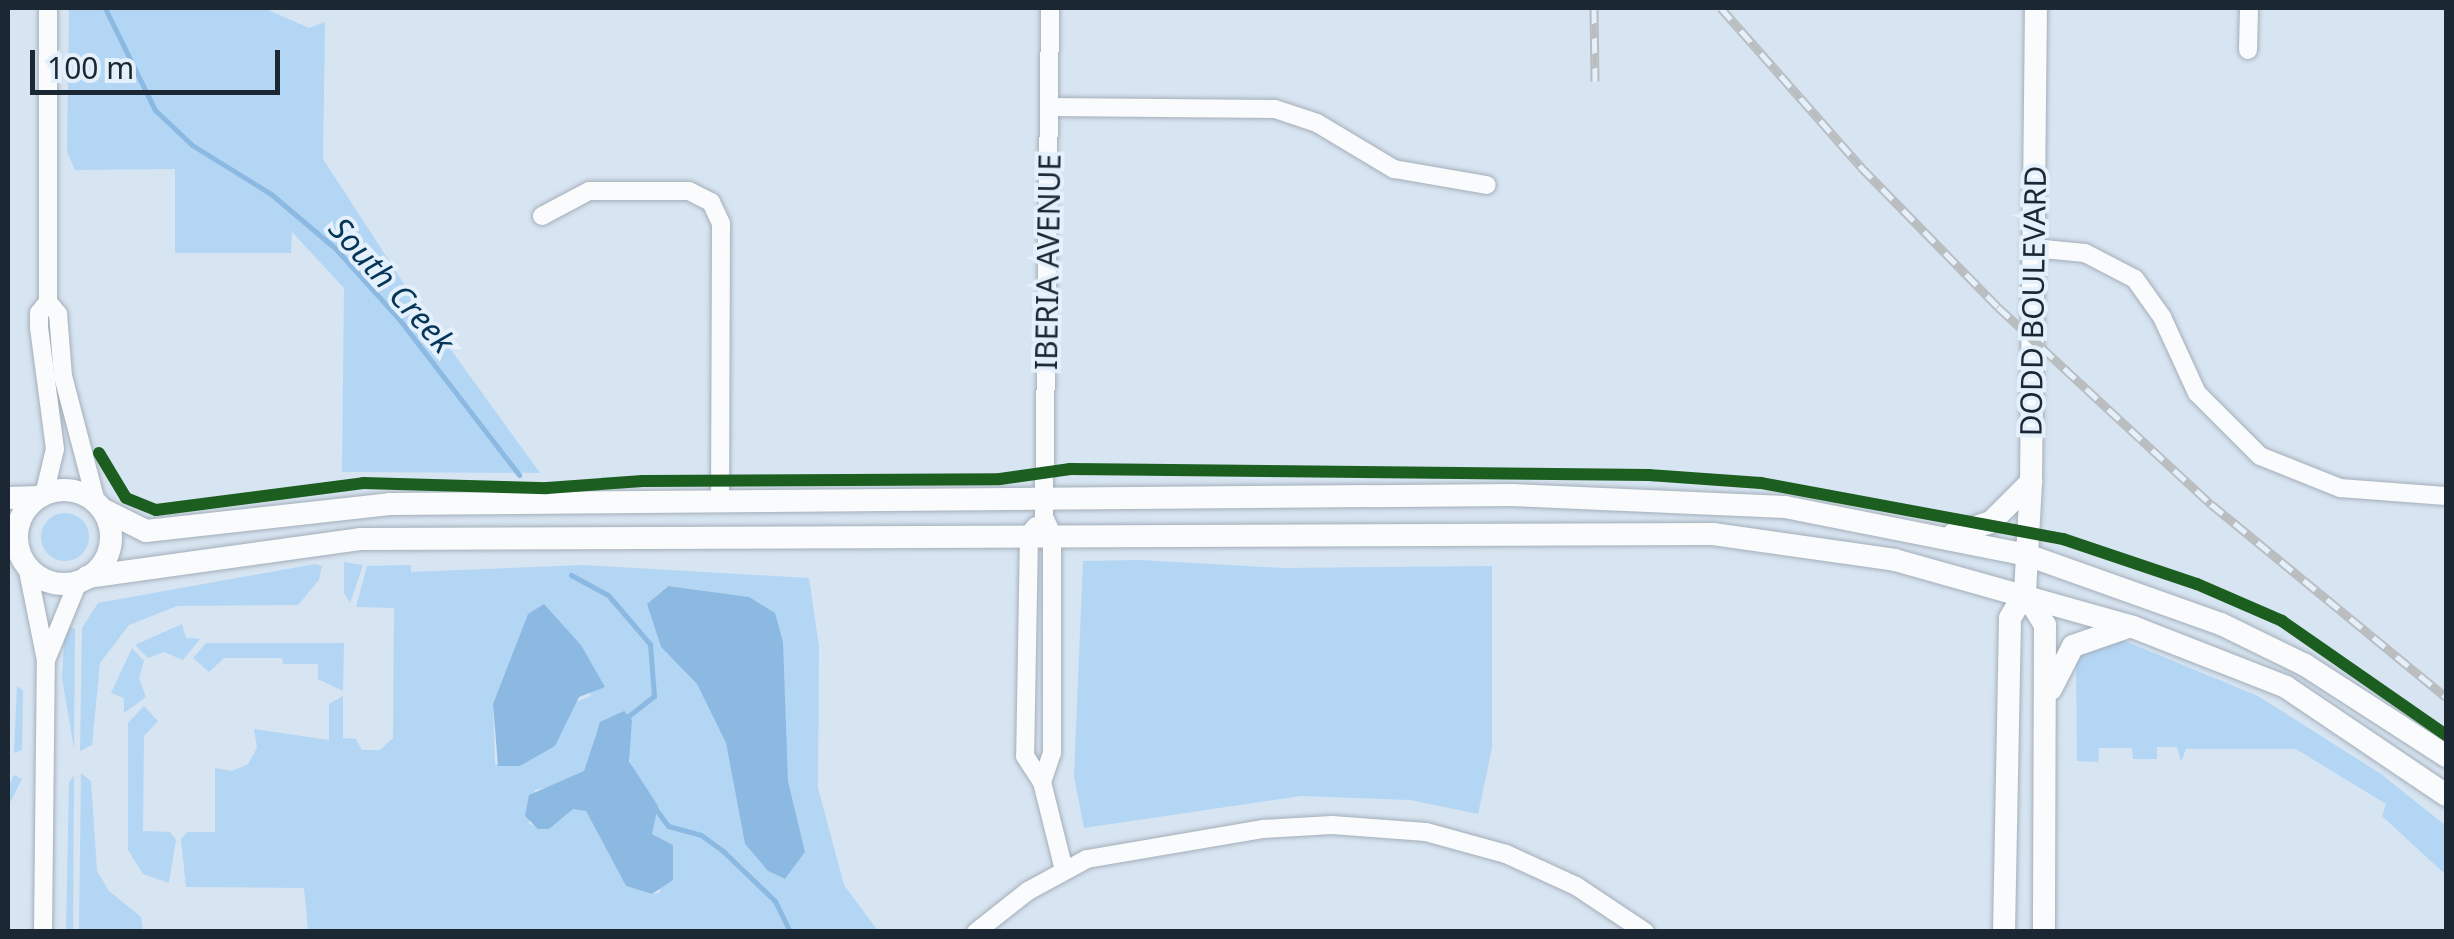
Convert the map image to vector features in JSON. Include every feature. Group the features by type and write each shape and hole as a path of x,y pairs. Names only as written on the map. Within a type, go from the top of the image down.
{"main road":[{"name":"DODD BOULEVARD","path":"2006,926 2010,618 2025,594 2032,482 2036,8"},
{"path":"1941,534 1984,526 2032,482"},
{"path":"8,498 67,490 146,531 339,505 720,503 1043,521 1713,534 1894,560 2132,627 2286,687 2446,795"},
{"path":"41,496 18,524 19,558 50,582 361,540 1043,521 1648,496 1785,507 1941,534 2027,555 2221,624 2305,664 2446,756"},
{"path":"83,580 110,546 99,506"},
{"name":"DODD BOULEVARD","path":"2025,594 2045,625 2044,932"},
{"path":"2044,716 2067,652 2090,636 2132,627"}],"street":[{"path":"41,496 55,449 39,328 39,313 48,302 48,8"},
{"name":"IBERIA AVENUE","path":"1042,782 1052,752 1043,521 1050,8"},
{"path":"2248,50 2249,8"},
{"path":"1050,107 1276,109 1317,124 1394,169 1487,184"},
{"path":"542,216 589,191 688,191 711,202 720,223 720,503"},
{"path":"2033,248 2085,254 2134,279 2162,316 2197,393 2260,456 2340,488 2446,496"},
{"path":"48,302 58,314 63,376 99,506"},
{"name":"IBERIA AVENUE","path":"1043,521 1025,756 1042,782 1064,870"},
{"path":"19,558 46,660 43,932"},
{"path":"46,660 83,580"},
{"path":"976,932 1064,870 1137,847 1263,830 1400,828 1469,842 1540,868 1645,932"}],"shaded area":[{"path":"69,8 264,8 309,28 325,22 323,159 412,296 540,473 342,472 344,288 292,232 291,253 175,253 175,169 75,170 67,152"},
{"path":"65,513 82,520 89,537 82,554 65,561 48,554 41,537 48,520"},
{"path":"1083,561 1283,568 1492,566 1492,748 1478,814 1410,800 1301,796 1084,828 1074,777"},
{"path":"344,562 363,565 350,603 344,593"},
{"path":"315,564 322,566 319,580 298,605 177,606 129,625 100,663 92,745 80,751 82,628 98,603"},
{"path":"411,565 411,572 584,565 809,578 819,646 818,788 844,885 878,931 308,931 304,888 186,887 181,839 187,832 215,832 215,768 232,771 248,764 257,748 254,729 329,740 329,704 343,696 343,738 356,739 362,750 380,750 393,738 394,608 356,607 367,566","holes":["667,586 749,597 784,718 788,782 805,852 785,879 768,871 745,844 726,743 697,684 661,647 647,604","544,605 581,645 591,696 573,703 555,746 520,766 495,764 493,704 528,615","624,711 632,721 627,754 655,817 652,834 673,845 659,893 626,886 586,811 573,808 549,829 529,824 535,790 566,783 584,771 597,730"]},
{"path":"668,586 749,597 775,613 783,642 788,781 805,852 785,879 768,871 745,844 726,743 697,684 661,647 647,604"},
{"path":"544,604 581,645 605,687 579,697 555,746 520,766 498,766 493,704 528,614"},
{"path":"182,624 186,638 200,639 183,660 164,652 148,658 135,645"},
{"path":"65,626 75,629 74,749 62,678"},
{"path":"2115,637 2258,696 2381,774 2446,826 2446,875 2382,816 2386,804 2296,749 2186,749 2181,762 2177,747 2157,747 2157,759 2133,759 2132,748 2099,748 2098,762 2077,761 2076,657"},
{"path":"206,643 344,643 343,691 318,679 318,664 283,664 282,658 224,658 209,672 193,658"},
{"path":"132,648 144,661 139,678 146,697 124,713 124,698 111,693"},
{"path":"17,686 23,691 22,750 14,753"},
{"path":"144,706 158,721 144,736 143,831 170,832 176,840 169,883 143,874 128,850 128,723"},
{"path":"624,711 632,720 629,761 658,806 652,834 673,845 673,880 652,894 626,886 586,811 573,809 549,829 538,829 525,816 529,795 584,771 600,722"},
{"path":"81,773 91,781 97,871 109,891 141,917 143,931 79,931"},
{"path":"14,775 22,779 8,807 8,787"},
{"path":"74,775 73,931 66,931 69,783"}],"waterway":[{"name":"South Creek","path":"105,8 155,110 192,145 271,194 335,248 399,319 519,475"},
{"name":"South Creek","path":"571,575 608,595 650,644 654,696 626,718"},
{"name":"South Creek","path":"655,808 668,826 701,835 724,852 775,901 790,932"}],"railway":[{"path":"1594,8 1595,81"},
{"path":"1721,8 1861,167 1998,307 2211,504 2446,697"}],"cycle path":[{"path":"99,453 126,498 156,510 363,483 547,488 643,481 1000,479 1070,469 1649,475 1761,483 2063,539 2197,584 2282,621 2446,735"}]}
